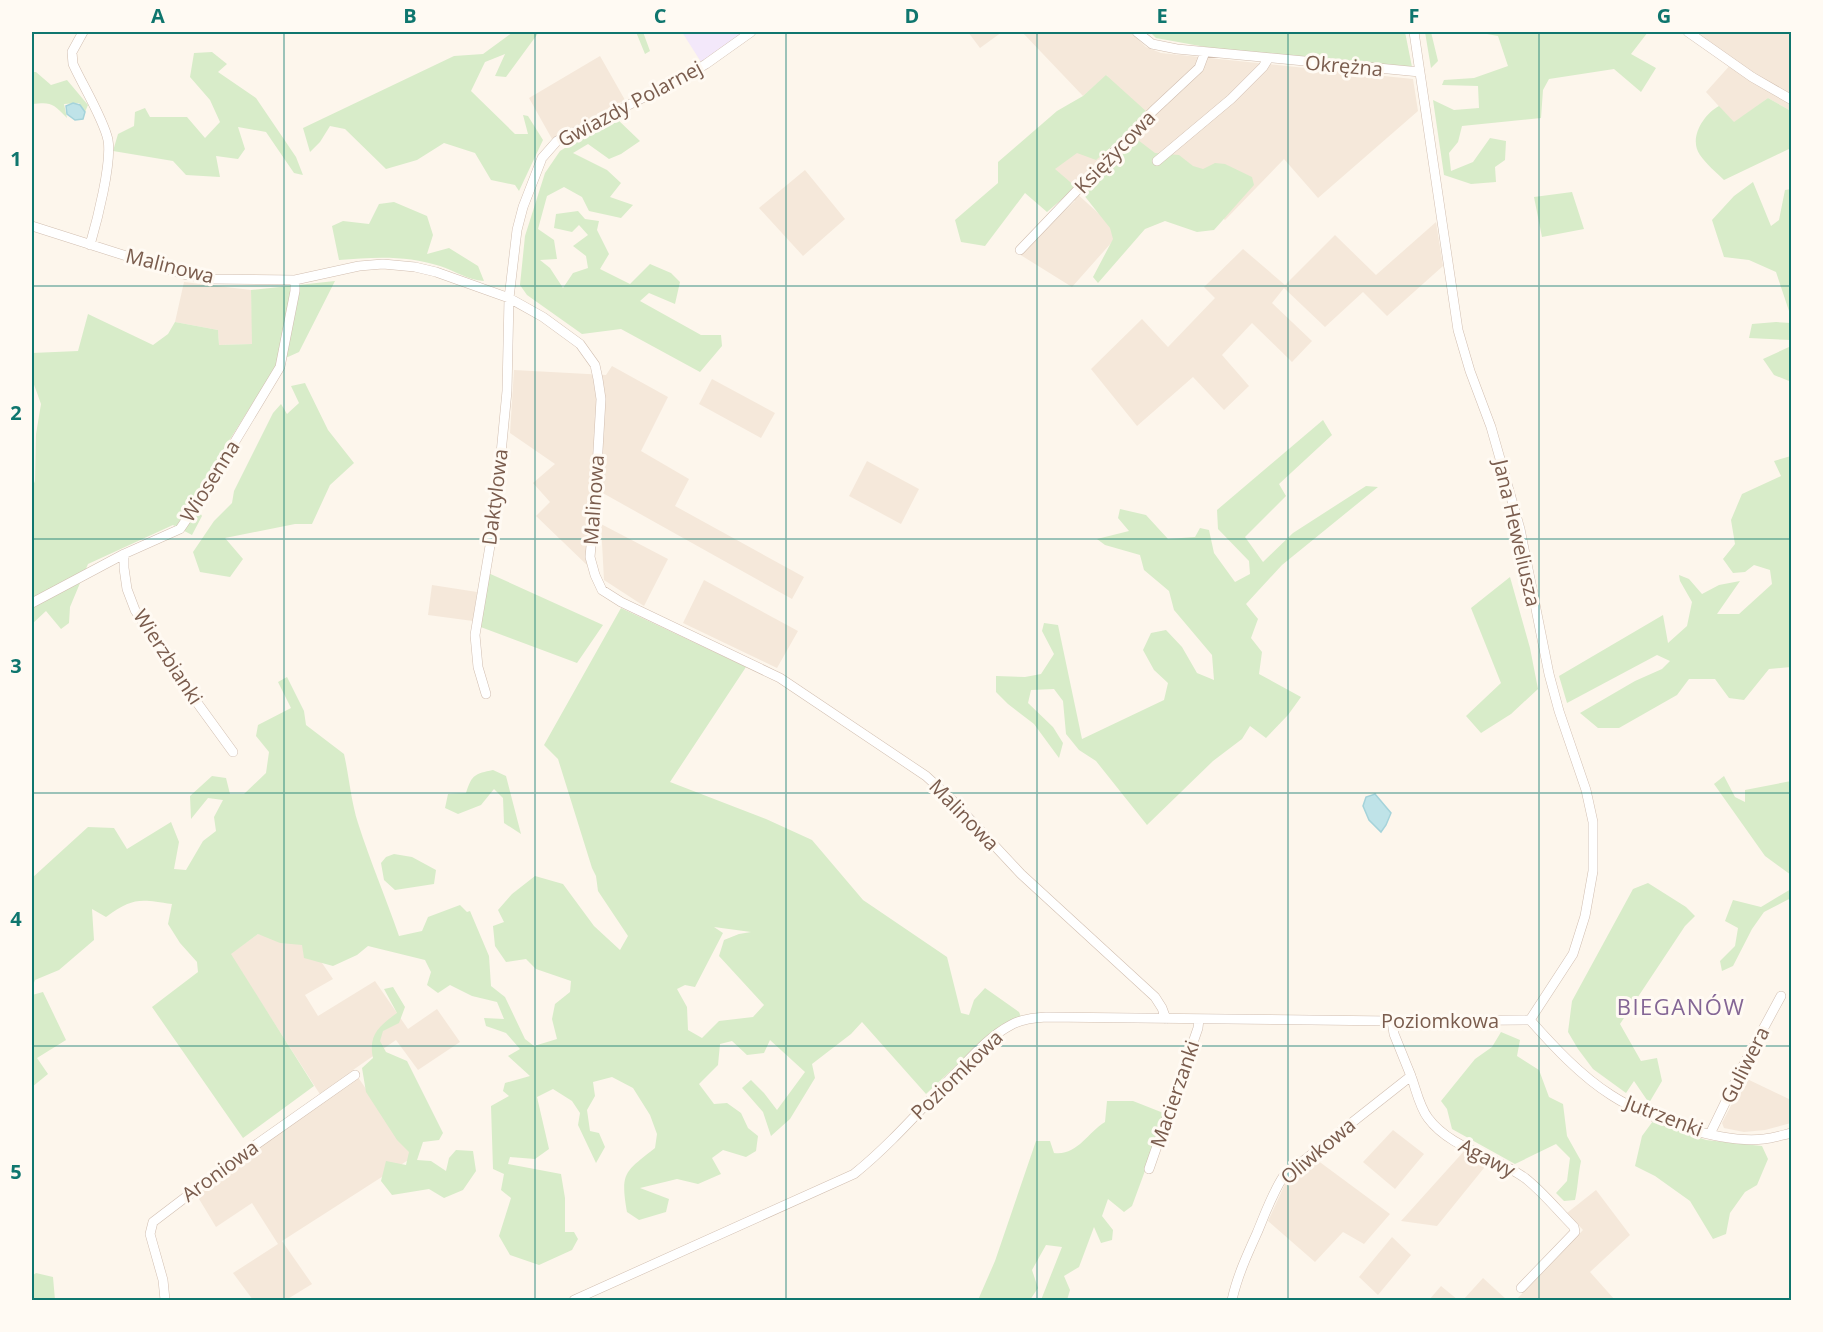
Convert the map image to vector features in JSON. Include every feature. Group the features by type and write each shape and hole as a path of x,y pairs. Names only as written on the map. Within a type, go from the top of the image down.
{"street":[{"path":"83,32 72,52 73,64 108,141 100,204 90,245"},
{"name":"Gwiazdy Polarnej","path":"509,298 517,230 523,207 542,158 557,141 686,76 751,32"},
{"name":"Okrężna","path":"1137,32 1152,44 1205,52 1420,72"},
{"name":"Jana Heweliusza","path":"1414,32 1458,330 1470,371 1491,427 1520,529 1549,674 1586,790 1593,822 1593,872 1585,916 1573,954 1530,1020"},
{"path":"1688,32 1752,77 1791,99"},
{"name":"Księżycowa","path":"1020,250 1153,111 1199,68 1205,52"},
{"path":"1158,161 1231,99 1268,59"},
{"name":"Malinowa","path":"32,226 183,274 210,279 295,280 359,266 398,265 436,272 509,298 543,317 580,344 595,365 601,399 590,557 602,590 621,602 780,678 926,776 951,799 1021,874 1155,998 1166,1019"},
{"name":"Wiosenna","path":"32,603 124,554 180,529 280,368 295,291 295,280"},
{"name":"Daktylowa","path":"486,694 478,667 475,634 496,505 507,391 509,298"},
{"name":"Wierzbianki","path":"124,554 127,590 135,610 177,675 233,752"},
{"name":"Guliwera","path":"1710,1134 1781,996"},
{"name":"Poziomkowa","path":"574,1300 854,1174 885,1147 973,1055 1011,1025 1029,1019 1046,1017 1392,1021 1530,1020"},
{"name":"Macierzanki","path":"1149,1169 1198,1028 1199,1019"},
{"name":"Jutrzenki","path":"1530,1020 1569,1061 1610,1095 1652,1115 1686,1128 1747,1139 1764,1139 1791,1133"},
{"path":"1392,1021 1394,1034 1411,1076"},
{"name":"Aroniowa","path":"165,1300 163,1280 150,1234 153,1221 227,1165 355,1075"},
{"name":"Agawy","path":"1411,1076 1421,1105 1435,1126 1454,1140 1525,1179 1574,1227 1575,1232 1521,1288"},
{"name":"Oliwkowa","path":"1232,1300 1234,1289 1275,1188 1283,1177 1411,1076"}],"shaded area":[{"path":"682,32 743,32 701,62"},
{"path":"968,32 1002,32 980,48"},
{"path":"1022,32 1131,32 1146,47 1161,53 1413,79 1418,111 1318,198 1284,159 1225,220 1124,135 1107,75 1083,96"},
{"path":"1684,32 1791,32 1791,111 1768,98 1734,123 1706,92 1732,63"},
{"path":"600,56 625,100 552,139 529,98"},
{"path":"1081,138 1106,160 1074,191 1120,233 1072,287 1019,254 1075,201 1046,172"},
{"path":"805,170 845,219 803,256 759,208"},
{"path":"1436,222 1443,266 1387,316 1363,292 1325,327 1284,288 1272,303 1312,341 1292,362 1252,323 1222,355 1249,386 1224,410 1193,377 1137,426 1091,369 1142,319 1168,347 1215,298 1204,287 1243,249 1285,285 1335,235 1376,275"},
{"path":"184,282 251,290 253,344 219,345 218,330 175,322"},
{"path":"612,366 668,397 641,451 689,479 675,506 804,577 792,599 592,487 587,532 589,567 536,516 550,502 533,483 555,464 510,433 514,370 606,375"},
{"path":"712,379 775,413 761,438 699,404"},
{"path":"867,461 919,489 901,524 849,496"},
{"path":"601,524 668,559 644,606 604,580"},
{"path":"704,580 798,631 777,668 683,623"},
{"path":"432,585 477,592 473,621 428,615"},
{"path":"258,934 309,944 333,979 305,995 318,1016 375,981 408,1029 437,1009 460,1042 418,1070 396,1040 353,1070 413,1157 282,1241 312,1284 286,1300 253,1300 233,1273 278,1244 252,1203 216,1227 196,1194 323,1099 230,954"},
{"path":"1745,1078 1791,1100 1791,1123 1765,1130 1744,1132 1724,1128 1722,1123"},
{"path":"1393,1130 1424,1154 1395,1189 1363,1162"},
{"path":"1465,1150 1488,1163 1437,1226 1401,1221"},
{"path":"1317,1160 1390,1214 1364,1244 1343,1232 1315,1262 1268,1221 1285,1184"},
{"path":"1596,1190 1630,1235 1590,1272 1615,1300 1516,1300 1583,1230 1567,1213"},
{"path":"1392,1237 1411,1255 1378,1295 1359,1277"},
{"path":"1483,1278 1507,1300 1463,1300"},
{"path":"1441,1286 1458,1300 1429,1300"}],"green space":[{"path":"513,32 539,32 506,77 495,76 505,54 485,62 471,91 515,134 528,134 523,115 528,116 543,140 519,191 515,185 491,180 475,153 444,143 417,160 386,169 345,129 330,126 320,142 310,152 303,128 454,56 483,54"},
{"path":"636,32 643,32 650,51 645,54"},
{"path":"1150,32 1405,32 1412,67 1211,48 1156,38"},
{"path":"1425,32 1431,32 1438,61 1431,68"},
{"path":"1476,32 1648,32 1631,54 1656,68 1641,92 1614,69 1549,79 1543,90 1541,118 1462,126 1458,142 1449,153 1451,171 1473,162 1490,138 1506,141 1505,160 1495,167 1496,182 1471,184 1444,175 1433,100 1454,110 1479,108 1478,86 1442,85 1444,80 1474,78 1508,66 1498,36"},
{"path":"212,52 227,64 218,72 256,98 296,157 303,175 294,173 266,132 238,127 245,149 238,159 216,156 220,177 186,175 173,161 113,151 118,134 134,126 135,112 145,108 150,117 187,117 205,138 220,122 210,100 190,77 194,53"},
{"path":"32,72 36,72 51,85 67,80 88,105 85,112 79,103 64,104 67,118 51,105 32,104"},
{"path":"1106,75 1147,112 1130,129 1138,140 1155,153 1179,155 1193,166 1203,169 1215,163 1225,164 1252,177 1254,185 1214,230 1197,232 1165,221 1145,229 1098,283 1093,277 1113,239 1110,228 1083,194 1131,141 1125,135 1096,160 1077,153 1055,169 1076,187 1047,212 1025,193 985,246 961,242 955,220 998,183 998,162 1057,111 1083,96"},
{"path":"1768,98 1791,111 1791,148 1724,180 1700,155 1696,141 1699,127 1719,106 1734,122"},
{"path":"615,117 640,141 609,159 588,144 573,153 607,170 621,183 610,197 633,205 621,218 589,211 582,197 564,187 547,196 538,229 554,240 557,259 540,260 550,268 563,288 573,273 588,268 586,256 573,246 588,235 579,225 572,232 554,228 556,214 578,211 585,219 599,221 597,230 609,254 600,269 630,284 650,264 671,273 680,282 675,304 649,293 640,301 701,335 721,335 722,346 700,372 621,329 582,334 527,295 520,285 525,236 545,173 560,151"},
{"path":"1753,182 1771,226 1779,220 1785,190 1791,189 1791,317 1776,272 1749,260 1724,257 1712,220 1734,196"},
{"path":"1572,192 1584,229 1542,237 1534,197"},
{"path":"394,202 427,216 433,235 427,254 449,248 478,266 484,281 428,262 403,258 339,260 332,226 343,221 369,224 379,204"},
{"path":"335,281 299,352 279,361 192,500 202,516 192,535 173,525 88,564 70,607 69,623 61,629 46,611 32,624 34,596 32,595 32,488 35,481 36,434 41,404 32,379 32,353 78,351 88,314 153,345 168,334 175,322 218,330 219,345 252,344 251,290"},
{"path":"1791,323 1792,379 1789,381 1774,375 1763,359 1789,347 1791,340 1749,338 1752,324"},
{"path":"305,383 328,430 354,463 330,485 312,524 295,524 225,538 243,559 230,577 200,572 193,552 214,521 232,503 234,491 273,413 281,404 287,414 299,403 291,386"},
{"path":"1323,420 1332,435 1279,484 1286,496 1245,537 1263,562 1293,533 1366,486 1378,487 1282,565 1246,604 1258,619 1251,638 1262,652 1259,674 1301,697 1266,738 1250,726 1242,739 1213,761 1147,825 1096,761 1079,750 1066,734 1063,701 1054,689 1031,690 1028,703 1053,727 1063,743 1059,758 1034,724 996,692 996,676 1025,677 1041,674 1054,654 1042,631 1044,623 1058,625 1082,739 1164,700 1168,683 1154,670 1143,650 1151,633 1166,630 1182,647 1197,673 1214,680 1212,655 1174,610 1169,591 1144,570 1140,555 1105,545 1097,539 1129,531 1118,518 1120,509 1146,515 1168,539 1195,537 1200,528 1209,530 1214,553 1235,582 1250,574 1249,561 1218,529 1217,510"},
{"path":"1791,456 1791,667 1769,669 1744,700 1729,698 1715,679 1689,679 1677,695 1619,728 1598,728 1580,713 1635,681 1662,669 1670,661 1657,655 1567,703 1559,676 1663,615 1668,643 1687,626 1692,602 1679,575 1689,579 1702,594 1719,585 1740,581 1717,614 1739,614 1772,584 1770,570 1754,565 1745,572 1733,573 1723,559 1735,544 1731,520 1742,494 1781,476 1774,461"},
{"path":"486,572 603,625 577,663 478,626"},
{"path":"1510,577 1530,648 1538,689 1511,714 1481,733 1466,716 1501,683 1471,608"},
{"path":"621,608 746,667 670,782 766,819 812,840 863,900 947,957 961,1013 969,1015 974,1000 985,988 1019,1012 1021,1017 992,1032 926,1094 862,1022 851,1034 812,1064 815,1078 790,1119 771,1136 763,1112 742,1088 751,1080 777,1110 805,1072 770,1040 764,1053 747,1055 732,1041 720,1044 718,1065 699,1084 714,1104 727,1103 741,1113 748,1128 758,1136 756,1151 746,1157 723,1150 712,1158 721,1174 698,1184 677,1179 640,1188 669,1199 666,1212 639,1220 627,1212 625,1180 631,1168 655,1148 657,1134 650,1115 633,1088 612,1077 593,1082 595,1096 587,1110 590,1131 599,1133 605,1147 596,1163 578,1125 580,1113 572,1101 553,1089 537,1097 549,1149 535,1159 510,1157 508,1164 561,1174 565,1198 565,1232 574,1232 578,1239 572,1250 539,1265 510,1255 499,1236 511,1198 501,1190 504,1174 493,1169 491,1106 509,1096 503,1091 505,1083 530,1076 508,1056 520,1049 506,1033 486,1026 484,1018 504,1019 497,1002 472,996 450,985 438,993 427,985 431,972 425,960 368,946 357,955 333,966 304,958 302,945 280,943 258,934 231,954 314,1086 243,1138 152,1007 198,972 197,962 180,943 168,924 172,904 137,901 123,906 106,917 92,909 94,940 59,970 35,980 32,988 32,878 88,827 114,828 127,849 171,822 179,842 174,869 186,870 203,841 216,831 214,817 223,800 208,798 191,819 190,796 212,776 226,778 230,794 244,794 266,773 269,752 256,736 258,725 291,708 278,682 287,677 304,711 306,725 344,754 358,823 399,936 422,931 428,917 460,905 467,912 470,911 489,956 491,986 505,997 525,1039 534,1046 557,1039 552,1019 555,1004 570,992 571,981 536,969 526,959 506,962 495,946 493,926 504,922 498,910 512,894 535,876 563,884 594,926 620,950 628,936 598,891 596,876 558,759 544,745","holes":["714,927 751,932 724,940 719,956 764,1005 753,1017 719,1021 702,1038 688,1030 687,1007 677,989 685,985 695,987 723,933"]},
{"path":"493,770 506,776 521,834 504,823 503,798 494,789 481,805 458,814 445,808 448,794 466,793 475,776"},
{"path":"1724,776 1735,797 1745,802 1745,790 1791,781 1791,875 1765,856 1714,784"},
{"path":"394,854 412,857 436,870 434,884 395,890 384,880 381,863 386,857"},
{"path":"1648,883 1686,907 1695,916 1685,926 1620,1024 1641,1061 1657,1058 1662,1081 1649,1103 1634,1081 1626,1093 1593,1069 1568,1032 1572,1001 1633,889"},
{"path":"1791,889 1791,898 1764,912 1752,929 1733,966 1722,971 1720,961 1735,946 1738,928 1725,921 1733,900 1761,907"},
{"path":"393,987 405,1007 399,1023 383,1031 380,1041 386,1052 407,1061 443,1133 439,1140 423,1142 417,1160 431,1161 446,1171 449,1158 456,1150 473,1151 476,1171 463,1190 444,1198 429,1189 392,1195 381,1181 386,1161 406,1165 409,1152 397,1140 366,1092 362,1068 373,1058 372,1043 376,1032 397,1013 384,989"},
{"path":"43,992 66,1040 37,1058 48,1074 32,1087 32,995"},
{"path":"1501,1032 1520,1040 1517,1056 1539,1070 1549,1097 1563,1104 1567,1136 1581,1161 1575,1200 1564,1201 1556,1193 1567,1181 1570,1158 1556,1144 1515,1164 1452,1129 1447,1109 1441,1101 1475,1059 1492,1047"},
{"path":"1107,1101 1133,1101 1166,1114 1132,1206 1124,1212 1108,1199 1102,1216 1113,1230 1112,1240 1101,1243 1094,1227 1079,1267 1064,1276 1070,1290 1067,1300 1041,1300 1062,1247 1046,1245 1032,1270 1038,1288 1030,1300 978,1300 995,1261 1036,1141 1050,1141 1054,1153 1069,1151 1105,1122"},
{"path":"1653,1121 1706,1140 1762,1146 1768,1159 1757,1185 1745,1192 1730,1213 1726,1234 1713,1239 1690,1201 1655,1176 1635,1166 1642,1136"},
{"path":"36,1273 53,1277 55,1300 32,1300 32,1276"}],"water":[{"path":"73,103 80,105 85,112 83,119 75,120 67,114 66,106"},
{"path":"1375,794 1391,813 1381,832 1369,820 1363,806 1366,797"}],"district":[{"name":"BIEGANÓW","path":"1681,1007"}]}
